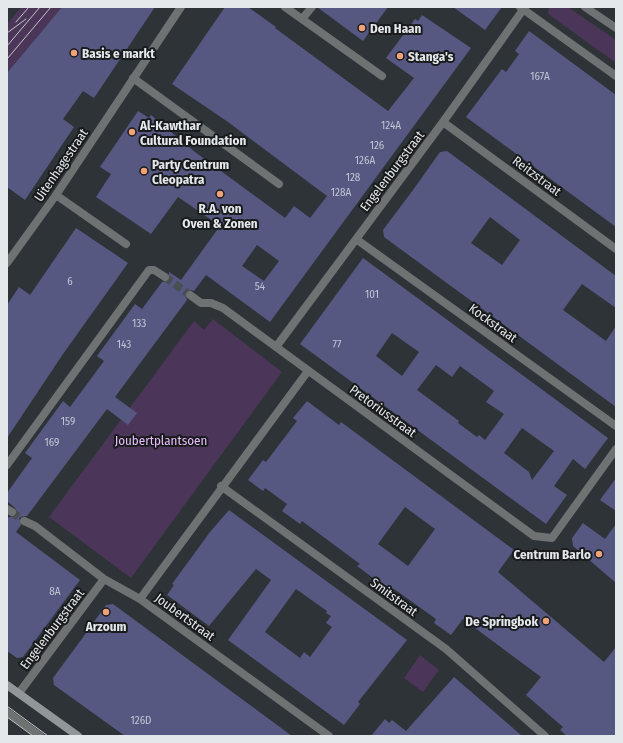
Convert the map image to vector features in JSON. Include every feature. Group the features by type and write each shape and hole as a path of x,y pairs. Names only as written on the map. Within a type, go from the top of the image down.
{"main road":[{"path":"7,685 78,736"}],"street":[{"name":"Uitenhagestraat","path":"7,264 56,195 181,7"},
{"path":"285,7 382,76"},
{"path":"302,20 312,7"},
{"path":"585,7 616,28"},
{"path":"523,8 616,76"},
{"name":"Engelenburgstraat","path":"276,347 443,122 523,8"},
{"path":"134,78 279,184"},
{"name":"Reitzstraat","path":"443,122 616,250"},
{"path":"56,195 126,244"},
{"name":"Kockstraat","path":"356,239 616,426"},
{"path":"7,465 149,270 154,270 165,277"},
{"name":"Pretoriusstraat","path":"190,295 201,303 211,302 223,308 534,536 552,538 616,449"},
{"path":"140,599 221,486 308,371"},
{"name":"Smitstraat","path":"221,486 446,650 545,736"},
{"name":"Joubertstraat","path":"24,521 35,526 104,579 140,599 329,736"},
{"name":"Engelenburgstraat","path":"20,693 104,579"},
{"path":"7,712 40,736"}],"green space":[{"path":"21,7 62,7 7,73 7,24"},
{"path":"549,7 568,7 616,40 616,63 548,14"},
{"name":"Joubertplantsoen","path":"213,319 282,372 131,578 49,517 194,321 204,330"},
{"path":"420,655 439,670 423,692 404,678"}],"building":[{"path":"62,7 155,7 94,98 83,91 63,119 74,127 25,200 7,187 7,73"},
{"path":"225,7 248,7 388,111 414,78 386,58 415,19 418,21 422,15 471,48 270,322 206,275 194,291 186,291 185,295 187,300 115,397 137,413 128,425 107,409 27,516 19,518 21,525 16,532 80,580 23,657 17,658 7,651 7,519 9,517 15,517 17,512 15,508 7,501 7,493 32,458 25,453 63,401 70,407 104,361 97,356 135,304 142,309 162,282 169,280 169,272 181,280 220,226 178,197 151,234 96,197 111,174 100,167 138,111 149,118 151,115 195,152 285,218 294,206 310,218 327,196 228,122 172,84","holes":["257,245 279,261 264,281 242,266"]},
{"path":"317,7 388,7 363,41"},
{"path":"453,7 502,7 485,30"},
{"path":"529,31 616,95 616,227 466,117 502,69 506,72 519,54 515,51"},
{"path":"447,151 616,276 616,308 582,284 563,310 606,341 616,326 616,407 384,237 383,230 440,152","holes":["490,217 520,240 502,265 471,243"]},
{"path":"76,228 128,263 63,354 7,438 7,305 19,287 30,295"},
{"path":"363,258 608,438 585,469 573,459 554,486 567,495 546,524 300,344","holes":["392,333 419,352 402,376 376,356","436,365 452,377 460,366 494,391 486,402 504,414 485,440 479,435 477,437 458,423 459,421 417,390","522,428 554,451 532,480 529,472 504,453"]},
{"path":"307,401 339,425 341,422 514,550 498,572 604,662 616,647 616,736 567,736 560,730 563,727 526,695 541,677 463,619 451,635 434,623 436,619 394,589 392,592 357,566 360,564 302,521 300,524 282,511 287,504 265,488 263,491 248,480 263,460 266,462 297,421 293,418","holes":["405,507 435,529 408,566 378,544"]},
{"path":"616,478 616,511 600,500"},
{"path":"229,510 407,640 358,702 360,704 344,725 228,640 271,580 256,569 209,626 167,595 174,585 172,584 210,532","holes":["296,589 327,611 326,613 331,616 326,623 332,627 310,657 304,652 300,658 265,632"]},
{"name":"Centrum Barlo","path":"583,523 605,539 616,524 616,583 573,546 572,538"},
{"path":"113,604 292,736 125,736 54,685 53,678 106,605"},
{"path":"454,677 522,736 371,736 385,719 389,723 392,720 406,731"}],"tunnel":[{"path":"165,277 190,295"},
{"path":"12,512 24,521"}],"tram line":[{"path":"16,22 29,7"},
{"path":"7,46 40,7"},
{"path":"7,59 51,7"},
{"path":"7,33 26,19"},
{"path":"7,706 48,736"},
{"path":"7,717 33,736"}],"place":[{"name":"Den Haan","path":"362,28"},
{"name":"Basis e markt","path":"74,53"},
{"name":"Stanga's","path":"400,56"},
{"name":"Al-Kawthar Cultural Foundation","path":"132,132"},
{"name":"Party Centrum Cleopatra","path":"144,171"},
{"name":"R.A. von Oven & Zonen","path":"220,194"},
{"name":"Centrum Barlo","path":"599,554"},
{"name":"Arzoum","path":"106,612"},
{"name":"De Springbok","path":"546,621"}]}
